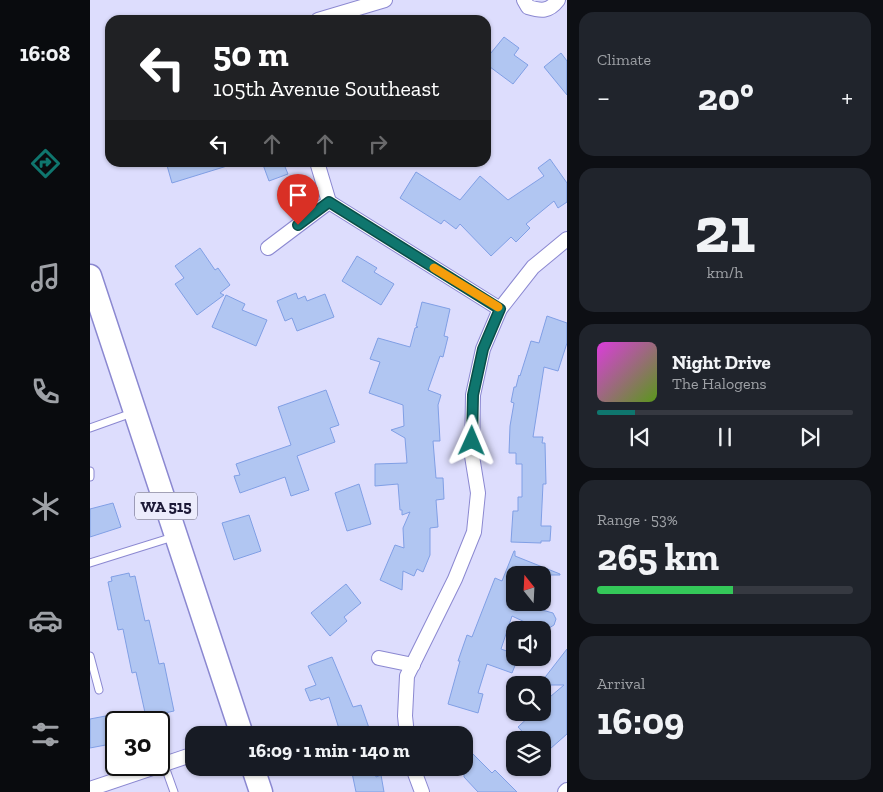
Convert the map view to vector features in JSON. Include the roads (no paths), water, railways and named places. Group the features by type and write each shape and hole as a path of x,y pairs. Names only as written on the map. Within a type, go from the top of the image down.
{"main road":[{"name":"WA 515","path":"90,276 239,726"},
{"path":"256,776 261,792"}],"street":[{"path":"335,15 386,0"},
{"path":"524,0 528,7 540,11 553,7 558,0"},
{"path":"318,167 329,202 500,309"},
{"path":"268,248 329,202"},
{"path":"406,726 407,676 455,579 474,532 478,493 472,456 473,395 483,349 500,309 533,267 567,239"},
{"path":"379,658 413,665"},
{"path":"170,762 185,757"},
{"path":"90,789 128,776"},
{"path":"416,776 422,792"}],"lane":[{"path":"90,428 135,412"},
{"path":"90,472 90,477"},
{"path":"90,563 176,536"},
{"path":"90,656 99,690"},
{"path":"168,776 174,792"}]}
